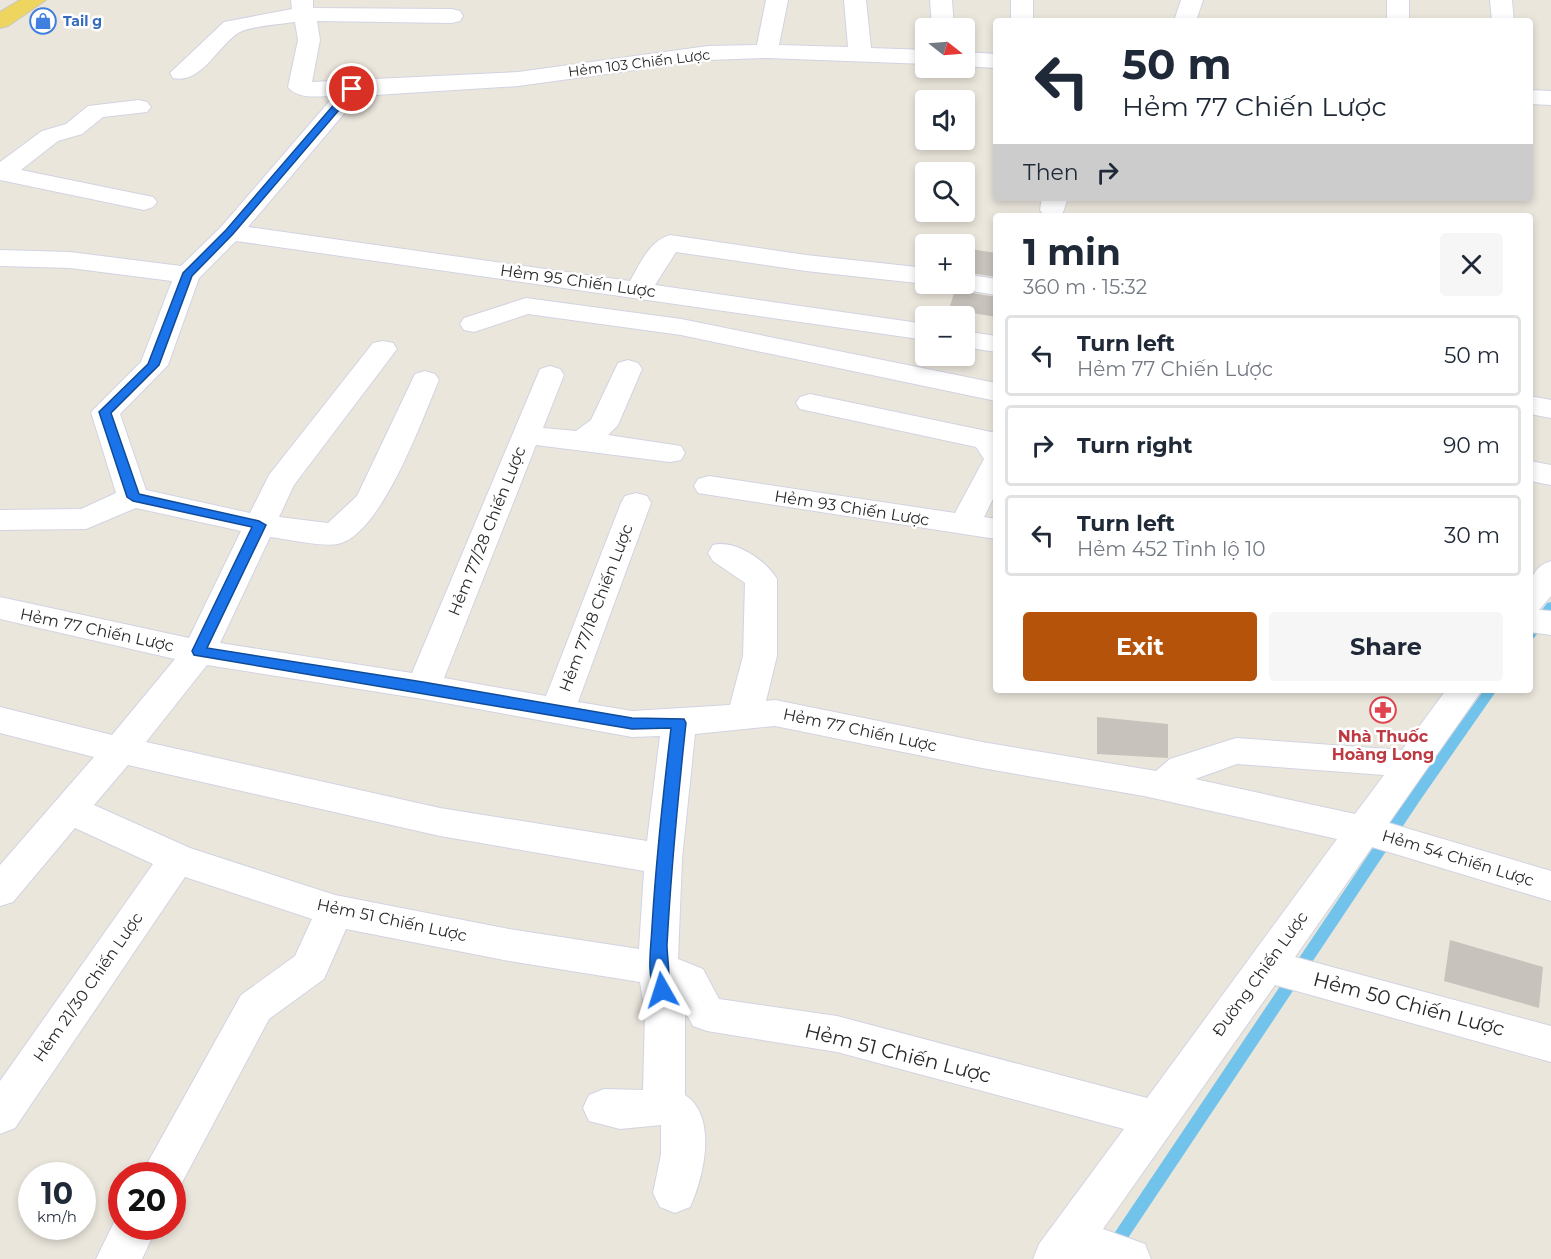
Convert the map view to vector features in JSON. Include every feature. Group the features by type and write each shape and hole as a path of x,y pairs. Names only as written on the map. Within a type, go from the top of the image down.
{"main road":[{"path":"0,21 34,0"}],"street":[{"path":"767,51 777,0"},
{"path":"855,0 860,53"},
{"path":"942,0 943,18"},
{"path":"1022,0 1022,18"},
{"path":"1186,18 1192,0"},
{"path":"1398,0 1398,18"},
{"path":"1501,0 1503,18"},
{"path":"180,73 213,47 232,27 302,7 452,16"},
{"name":"Hẻm 103 Chiến Lược","path":"302,7 309,33 300,87 352,89 518,79 708,53 767,51 915,56"},
{"path":"975,60 993,61"},
{"path":"133,497 105,412 154,365 187,275 230,232 352,89"},
{"path":"1533,97 1551,98"},
{"path":"0,173 50,136 74,129 96,111 139,107"},
{"path":"0,173 144,202"},
{"name":"Hẻm 95 Chiến Lược","path":"230,232 915,330"},
{"path":"639,289 660,252 670,243 690,244 806,263 915,275"},
{"path":"0,258 70,260 187,275"},
{"path":"975,284 993,287"},
{"path":"474,324 526,306 681,327 993,391"},
{"path":"975,341 993,344"},
{"path":"0,891 13,856 69,810 199,651 280,482 383,349"},
{"path":"582,441 603,425 627,369"},
{"name":"Hẻm 77/28 Chiến Lược","path":"423,687 550,375"},
{"path":"0,520 86,519 133,497 259,525 335,534 370,501 425,380"},
{"path":"810,403 986,440 993,450"},
{"path":"1533,406 1551,409"},
{"path":"526,435 670,453"},
{"path":"964,525 993,469"},
{"path":"1533,472 1551,475"},
{"name":"Hẻm 93 Chiến Lược","path":"709,486 993,529"},
{"name":"Hẻm 77/18 Chiến Lược","path":"557,712 636,503"},
{"path":"724,553 761,579 760,656 745,715"},
{"path":"1533,597 1551,572"},
{"name":"Hẻm 77 Chiến Lược","path":"0,608 199,651 632,724 679,723 775,713 982,755 1162,786 1381,835"},
{"path":"1533,620 1551,623"},
{"name":"Đường Chiến Lược","path":"1062,1249 1266,966 1381,835 1412,764 1463,693"},
{"path":"0,720 120,750 440,822 663,859"},
{"path":"664,1104 665,1013 658,968 663,859 679,723"},
{"path":"1162,786 1183,769 1236,751 1412,764"},
{"name":"Hẻm 51 Chiến Lược","path":"69,810 177,859 335,911 509,945 658,968 689,981 707,1014 837,1034 1156,1119"},
{"name":"Hẻm 54 Chiến Lược","path":"1381,835 1551,886"},
{"name":"Hẻm 21/30 Chiến Lược","path":"0,1115 177,859"},
{"path":"171,1162 255,1007 310,967 335,911"},
{"name":"Hẻm 50 Chiến Lược","path":"1266,966 1551,1044"},
{"path":"604,1108 622,1112 645,1110 664,1104"},
{"path":"664,1104 681,1115 684,1131 675,1193"},
{"path":"118,1259 128,1240"},
{"path":"1062,1249 1129,1259"}],"building":[{"path":"975,250 993,253 993,277 975,274"},
{"path":"975,293 993,296 993,316 975,313 975,306 950,306 954,294"},
{"path":"1097,717 1168,724 1168,758 1097,754"},
{"path":"1450,940 1543,967 1539,1008 1444,981"}],"waterway":[{"path":"1533,631 1551,606"},
{"path":"1105,1259 1416,795 1489,693"}],"place":[{"name":"Tail g","path":"43,21"},
{"name":"Nhà Thuốc Hoàng Long","path":"1383,710"}],"route":[{"path":"352,89 230,232 187,275 154,365 105,412 133,497 259,525 199,651 632,724 679,723 663,859 658,968 662,990"}]}
